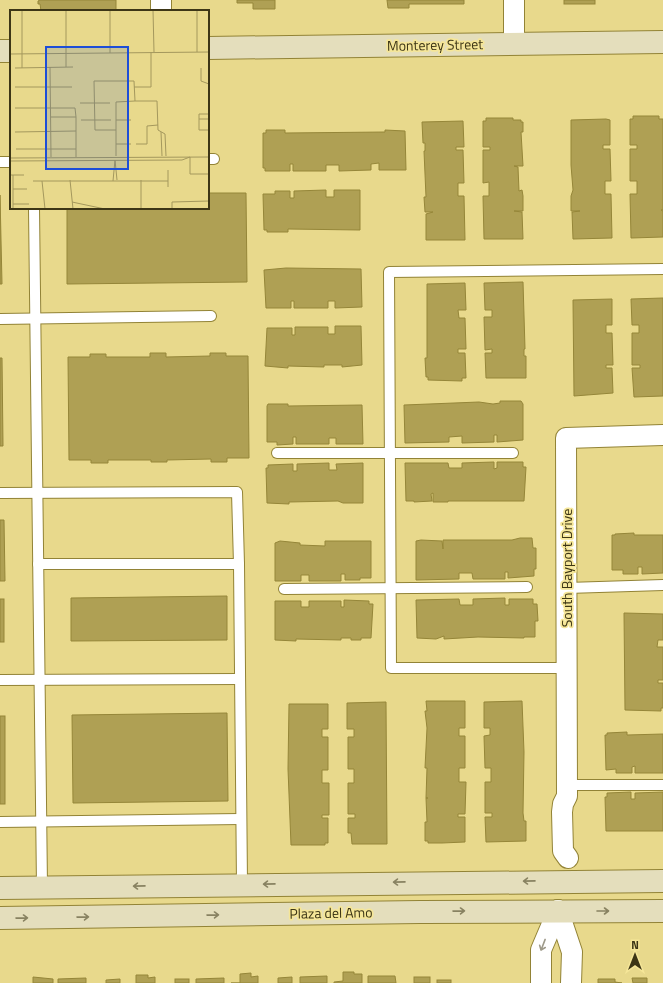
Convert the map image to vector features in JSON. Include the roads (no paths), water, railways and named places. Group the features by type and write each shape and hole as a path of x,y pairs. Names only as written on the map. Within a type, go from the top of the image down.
{"main road":[{"name":"Monterey Street","path":"209,48 663,42"},
{"path":"564,910 568,881"},
{"path":"0,888 242,884 663,881"},
{"path":"42,887 44,918"},
{"name":"Plaza del Amo","path":"0,918 564,910 663,911"}],"street":[{"path":"514,0 514,44"},
{"name":"South Bayport Drive","path":"568,881 568,858 573,849 572,803 567,790 568,668 566,438 663,435"},
{"path":"541,983 541,950 564,910"},
{"path":"564,910 572,952 571,983"}],"lane":[{"path":"34,209 42,887"},
{"path":"568,668 392,668 389,272 663,269"},
{"path":"0,319 211,316"},
{"path":"277,454 390,452 513,453"},
{"path":"0,492 237,492 242,884"},
{"path":"38,564 239,564"},
{"path":"567,588 663,585"},
{"path":"284,589 527,587"},
{"path":"0,680 240,678"},
{"path":"567,790 663,784"},
{"path":"0,822 241,820"}]}
